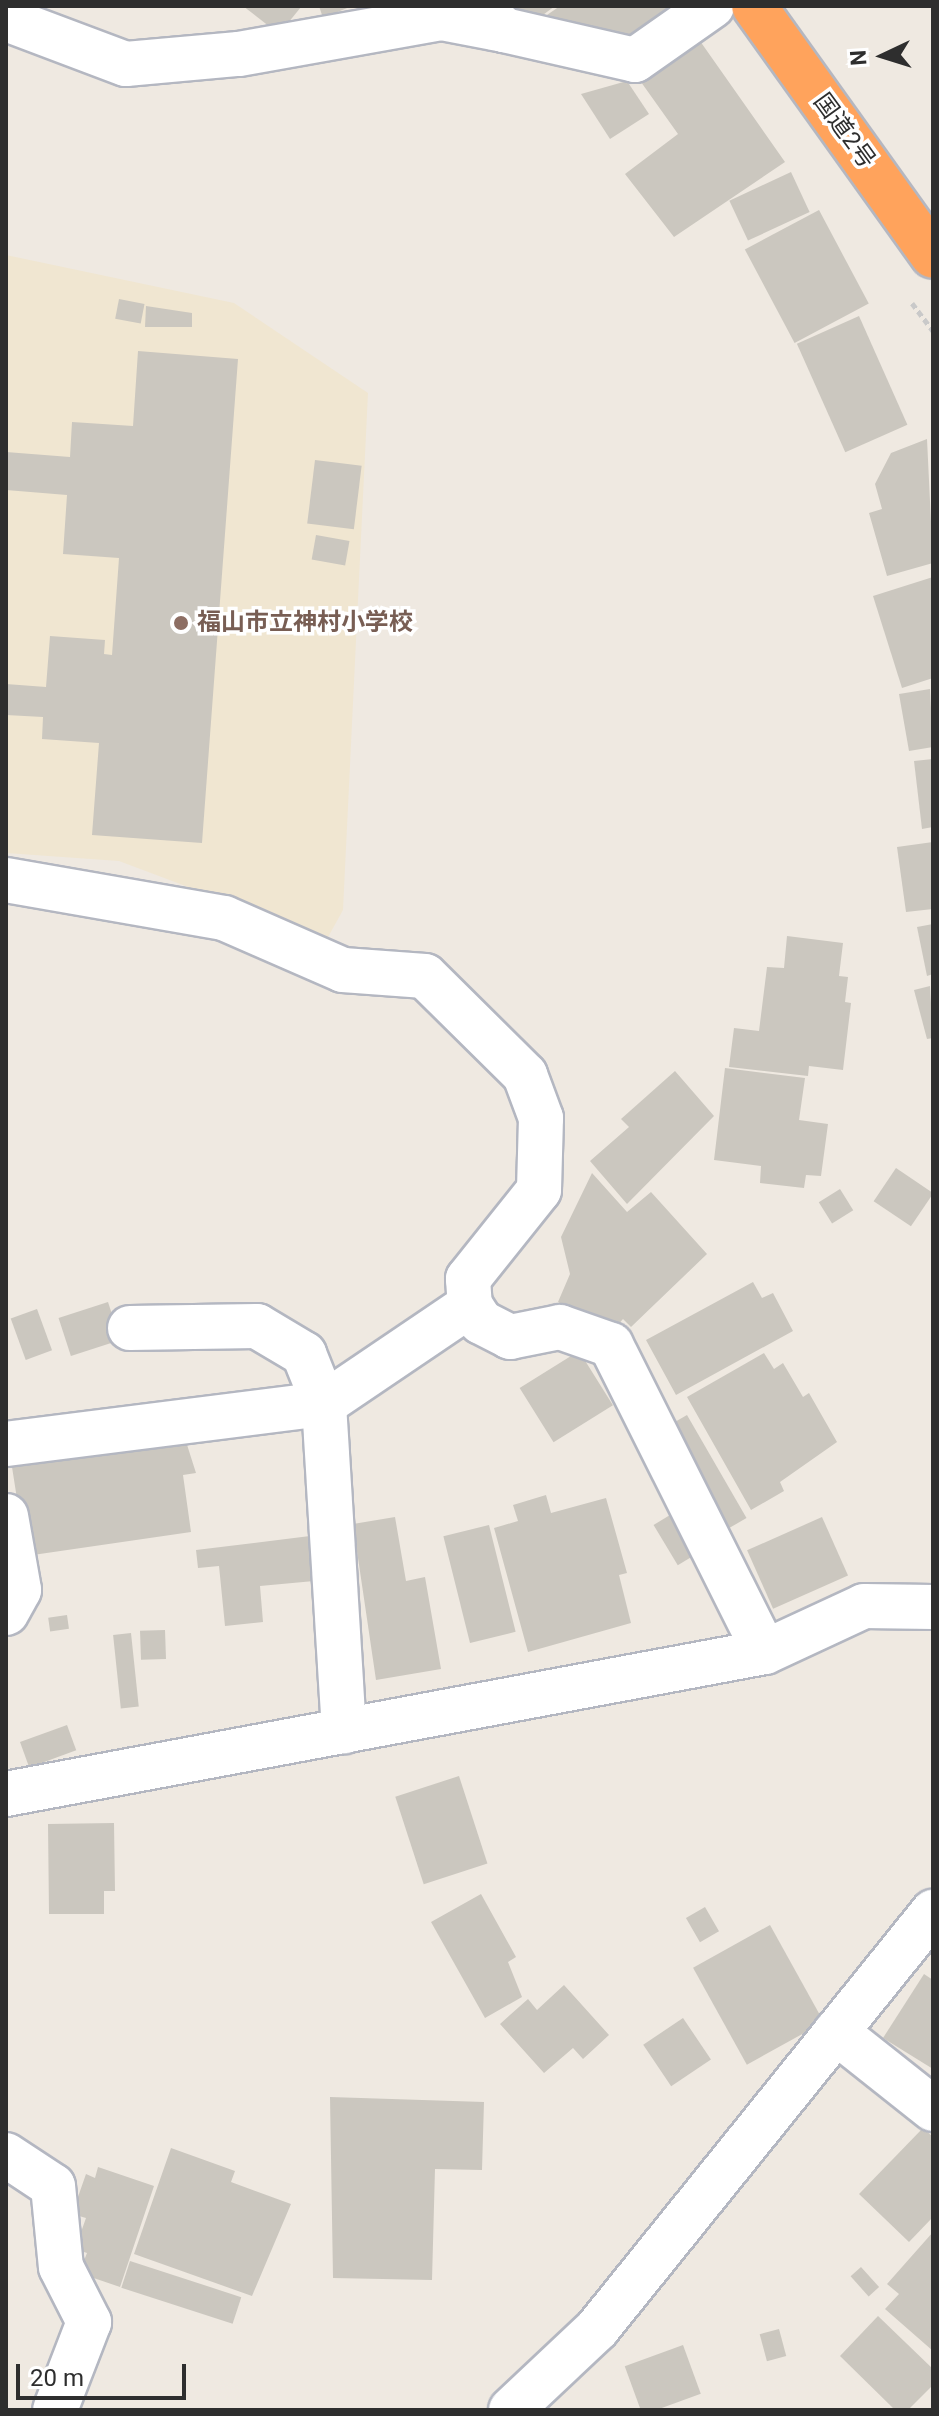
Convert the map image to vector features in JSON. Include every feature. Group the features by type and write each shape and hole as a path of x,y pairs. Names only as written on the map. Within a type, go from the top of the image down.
{"highway":[{"name":"国道2号","path":"754,6 933,256"}],"street":[{"path":"6,19 126,64 239,54 441,18 492,18 635,60 712,6"},
{"path":"6,880 224,918 343,970 425,976 525,1075 541,1118 539,1190 468,1279 470,1305 481,1322 510,1337 560,1327 611,1345 765,1652"},
{"path":"6,1444 324,1404 470,1305"},
{"path":"130,1328 257,1326 304,1354 324,1404 344,1731"},
{"path":"6,1516 19,1590 6,1613"},
{"path":"6,1794 765,1652 864,1606 933,1607"},
{"path":"511,2410 597,2329 933,1912"},
{"path":"836,2032 933,2109"},
{"path":"6,2155 53,2186 61,2267 89,2322 55,2410"}],"shaded area":[{"name":"福山市立神村小学校","path":"6,255 234,303 368,393 343,910 327,939 119,861 6,853"}],"building":[{"path":"243,6 300,6 301,7 279,34"},
{"path":"319,6 352,6 323,18"},
{"path":"513,6 555,6 528,26"},
{"path":"560,6 673,6 681,15 642,47 534,24"},
{"path":"700,41 785,162 674,237 625,174 678,134 641,82"},
{"path":"627,81 649,114 610,139 581,94"},
{"path":"791,172 810,212 748,241 729,201"},
{"path":"819,210 869,304 795,343 745,249"},
{"path":"119,299 145,304 141,324 115,319"},
{"path":"146,306 192,313 192,327 145,327"},
{"path":"859,316 907,425 845,452 797,344"},
{"path":"138,351 238,359 202,843 92,835 99,743 42,739 43,717 6,715 6,684 46,687 50,636 105,640 104,654 112,655 119,558 63,554 67,495 6,490 6,452 70,457 72,422 133,426"},
{"path":"927,439 933,563 887,576 869,513 882,509 875,484 891,453"},
{"path":"315,460 362,466 354,529 307,524"},
{"path":"316,535 349,541 345,566 312,560"},
{"path":"933,577 933,678 902,688 873,596"},
{"path":"930,689 933,747 909,751 899,694"},
{"path":"933,759 933,827 922,829 914,761"},
{"path":"933,842 933,909 906,912 897,847"},
{"path":"933,924 933,974 927,976 917,927"},
{"path":"787,936 843,943 839,976 848,977 845,1002 851,1003 843,1070 809,1066 808,1076 729,1067 734,1028 759,1031 767,967 784,968"},
{"path":"930,986 933,1038 927,1039 914,990"},
{"path":"725,1068 805,1078 799,1120 828,1124 821,1176 806,1175 804,1188 760,1183 761,1166 714,1160"},
{"path":"675,1071 714,1116 627,1204 590,1161 629,1127 621,1119"},
{"path":"896,1168 933,1193 911,1226 874,1201"},
{"path":"592,1173 627,1212 651,1192 707,1254 631,1327 623,1319 614,1329 558,1302 570,1274 561,1237"},
{"path":"840,1189 853,1210 832,1223 819,1202"},
{"path":"753,1282 762,1298 773,1293 793,1331 676,1395 646,1340"},
{"path":"108,1302 120,1340 71,1356 59,1318"},
{"path":"37,1309 52,1350 26,1360 11,1319"},
{"path":"579,1351 613,1405 554,1442 520,1388"},
{"path":"764,1353 774,1369 783,1363 803,1397 809,1393 837,1442 780,1482 784,1491 751,1510 687,1397"},
{"path":"687,1415 747,1518 727,1530 667,1426"},
{"path":"182,1429 196,1473 183,1475 191,1532 26,1556 12,1467 41,1462 39,1451"},
{"path":"546,1495 551,1513 606,1498 627,1573 619,1575 631,1623 528,1652 494,1528 518,1521 513,1505"},
{"path":"675,1512 699,1552 678,1565 654,1525"},
{"path":"395,1517 406,1581 425,1577 441,1669 376,1680 353,1524"},
{"path":"822,1517 848,1575 773,1609 747,1550"},
{"path":"489,1525 516,1632 470,1643 443,1536"},
{"path":"310,1536 314,1581 260,1586 263,1622 225,1626 219,1566 198,1568 196,1550"},
{"path":"67,1615 69,1629 50,1632 48,1618"},
{"path":"165,1630 166,1659 141,1660 140,1631"},
{"path":"131,1633 139,1707 121,1708 113,1635"},
{"path":"67,1725 76,1750 29,1767 20,1742"},
{"path":"459,1776 487,1863 424,1884 395,1797"},
{"path":"114,1823 115,1891 104,1891 104,1914 49,1914 48,1824"},
{"path":"481,1894 516,1957 508,1962 522,1997 485,2018 431,1922"},
{"path":"705,1907 719,1931 700,1942 686,1918"},
{"path":"770,1925 824,2022 747,2065 693,1968"},
{"path":"924,1974 933,1980 933,2069 883,2038"},
{"path":"564,1985 609,2035 583,2059 573,2048 544,2073 500,2024 528,1999 537,2010"},
{"path":"683,2018 711,2059 671,2086 643,2045"},
{"path":"330,2097 484,2102 482,2170 435,2169 432,2280 333,2278"},
{"path":"923,2128 933,2137 933,2217 909,2242 859,2194"},
{"path":"171,2148 235,2171 231,2182 291,2204 252,2296 134,2254"},
{"path":"98,2167 154,2186 120,2287 79,2273 87,2253 75,2249 86,2218 72,2214 86,2174 95,2178"},
{"path":"933,2232 933,2351 885,2309 899,2294 887,2284"},
{"path":"130,2261 241,2297 233,2324 121,2288"},
{"path":"861,2267 879,2287 869,2296 851,2276"},
{"path":"878,2316 933,2369 933,2385 908,2410 895,2410 840,2356"},
{"path":"779,2329 786,2356 767,2361 760,2334"},
{"path":"683,2345 701,2394 656,2410 641,2410 625,2366"}],"place":[{"name":"福山市立神村小学校","path":"181,623"}]}
